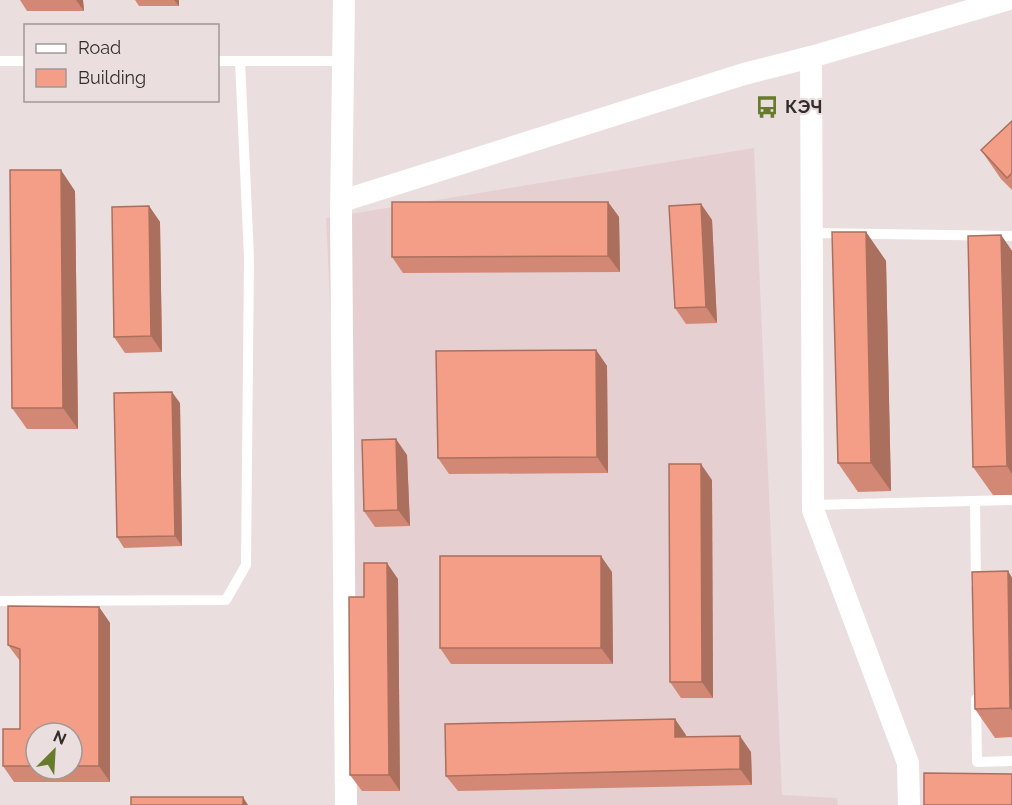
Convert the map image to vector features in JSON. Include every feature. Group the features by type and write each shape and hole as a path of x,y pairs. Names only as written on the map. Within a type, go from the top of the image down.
{"street":[{"path":"344,0 342,201 346,805"},
{"path":"342,201 732,77 811,57 1006,0"},
{"path":"811,57 813,505 908,763 909,805"}],"lane":[{"path":"0,60 24,61"},
{"path":"219,61 343,61"},
{"path":"0,602 226,600 246,565 249,257 240,61"},
{"path":"813,233 1012,236"},
{"path":"813,505 1012,500"},
{"path":"975,501 976,596"},
{"path":"976,691 977,762 1012,761"}],"shaded area":[{"path":"754,148 782,795 837,798 838,805 354,805 326,218"}],"building":[{"path":"1012,121 1012,173 1007,178 981,150"},
{"path":"10,170 61,170 63,408 12,408"},
{"path":"392,202 608,202 608,256 392,257"},
{"path":"701,204 706,307 675,308 669,206"},
{"path":"149,206 151,336 114,337 112,207"},
{"path":"832,232 866,232 871,463 838,463"},
{"path":"1001,235 1007,466 973,467 968,236"},
{"path":"596,350 597,457 438,458 436,351"},
{"path":"172,392 175,536 117,537 114,393"},
{"path":"396,439 398,510 364,511 362,440"},
{"path":"669,464 701,464 702,682 670,682"},
{"path":"440,556 601,556 601,648 440,648"},
{"path":"364,563 387,563 389,775 350,775 349,597 364,597"},
{"path":"1008,571 1010,708 975,709 972,572"},
{"path":"8,606 99,607 99,766 84,766 84,721 24,721 24,766 3,766 3,729 20,729 20,649 8,645"},
{"path":"675,719 675,737 740,736 740,769 446,776 445,724"},
{"path":"924,773 1012,774 1012,805 924,805"},
{"path":"131,797 243,797 243,805 131,805"}],"place":[{"name":"КЭЧ","path":"767,107"}]}
